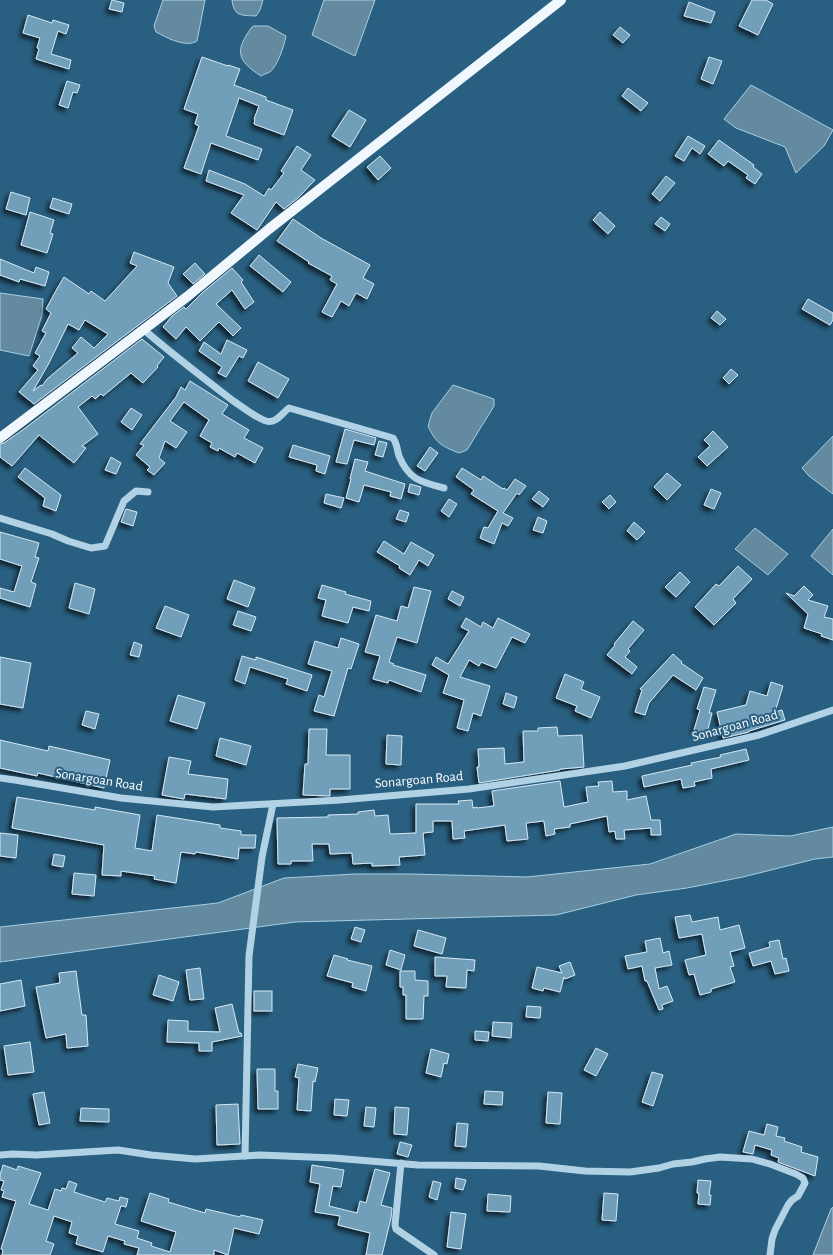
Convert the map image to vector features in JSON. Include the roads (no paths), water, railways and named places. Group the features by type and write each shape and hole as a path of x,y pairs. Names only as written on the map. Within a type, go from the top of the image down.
{"main road":[{"path":"0,438 188,296 269,229 561,0"}],"street":[{"path":"143,329 189,368 242,407 267,421 273,421 289,408 393,438 407,470 415,478 419,481 444,488"},
{"path":"0,518 91,548 105,546 124,501 136,491 148,492"},
{"name":"Sonargoan Road","path":"0,778 121,798 198,805 214,806 273,804 340,800 469,789 625,766 759,735 833,710"},
{"path":"245,1156 249,956 262,857 273,804"},
{"path":"0,1155 36,1155 118,1150 195,1159 260,1155 334,1158 418,1165 540,1166 585,1171 630,1172 720,1157 752,1160 766,1163 796,1174 803,1178 804,1183 798,1196 788,1205 775,1230 770,1255"},
{"path":"401,1163 395,1225 396,1229 434,1255"}],"water":[{"path":"163,0 205,0 197,41 193,43 182,43 156,32 154,26"},
{"path":"232,0 263,0 260,10 256,16 239,14 234,10"},
{"path":"324,0 375,0 355,56 312,35"},
{"path":"254,26 268,26 286,36 276,65 270,72 261,76 247,65 241,54 241,48 246,35"},
{"path":"751,85 833,130 824,146 796,173 785,147 736,128 724,119"},
{"path":"0,293 43,299 42,315 29,356 0,350"},
{"path":"453,385 494,399 494,406 467,450 459,453 440,443 428,426 432,413"},
{"path":"833,436 833,494 809,476 802,468"},
{"path":"755,528 788,554 768,575 735,549"},
{"path":"833,529 833,575 811,556"},
{"path":"833,827 833,857 815,859 743,877 687,888 636,895 556,915 295,922 0,962 0,927 218,903 284,878 355,874 527,877 650,864 736,834 790,836"},
{"path":"833,1207 833,1255 813,1255 831,1209"}]}
